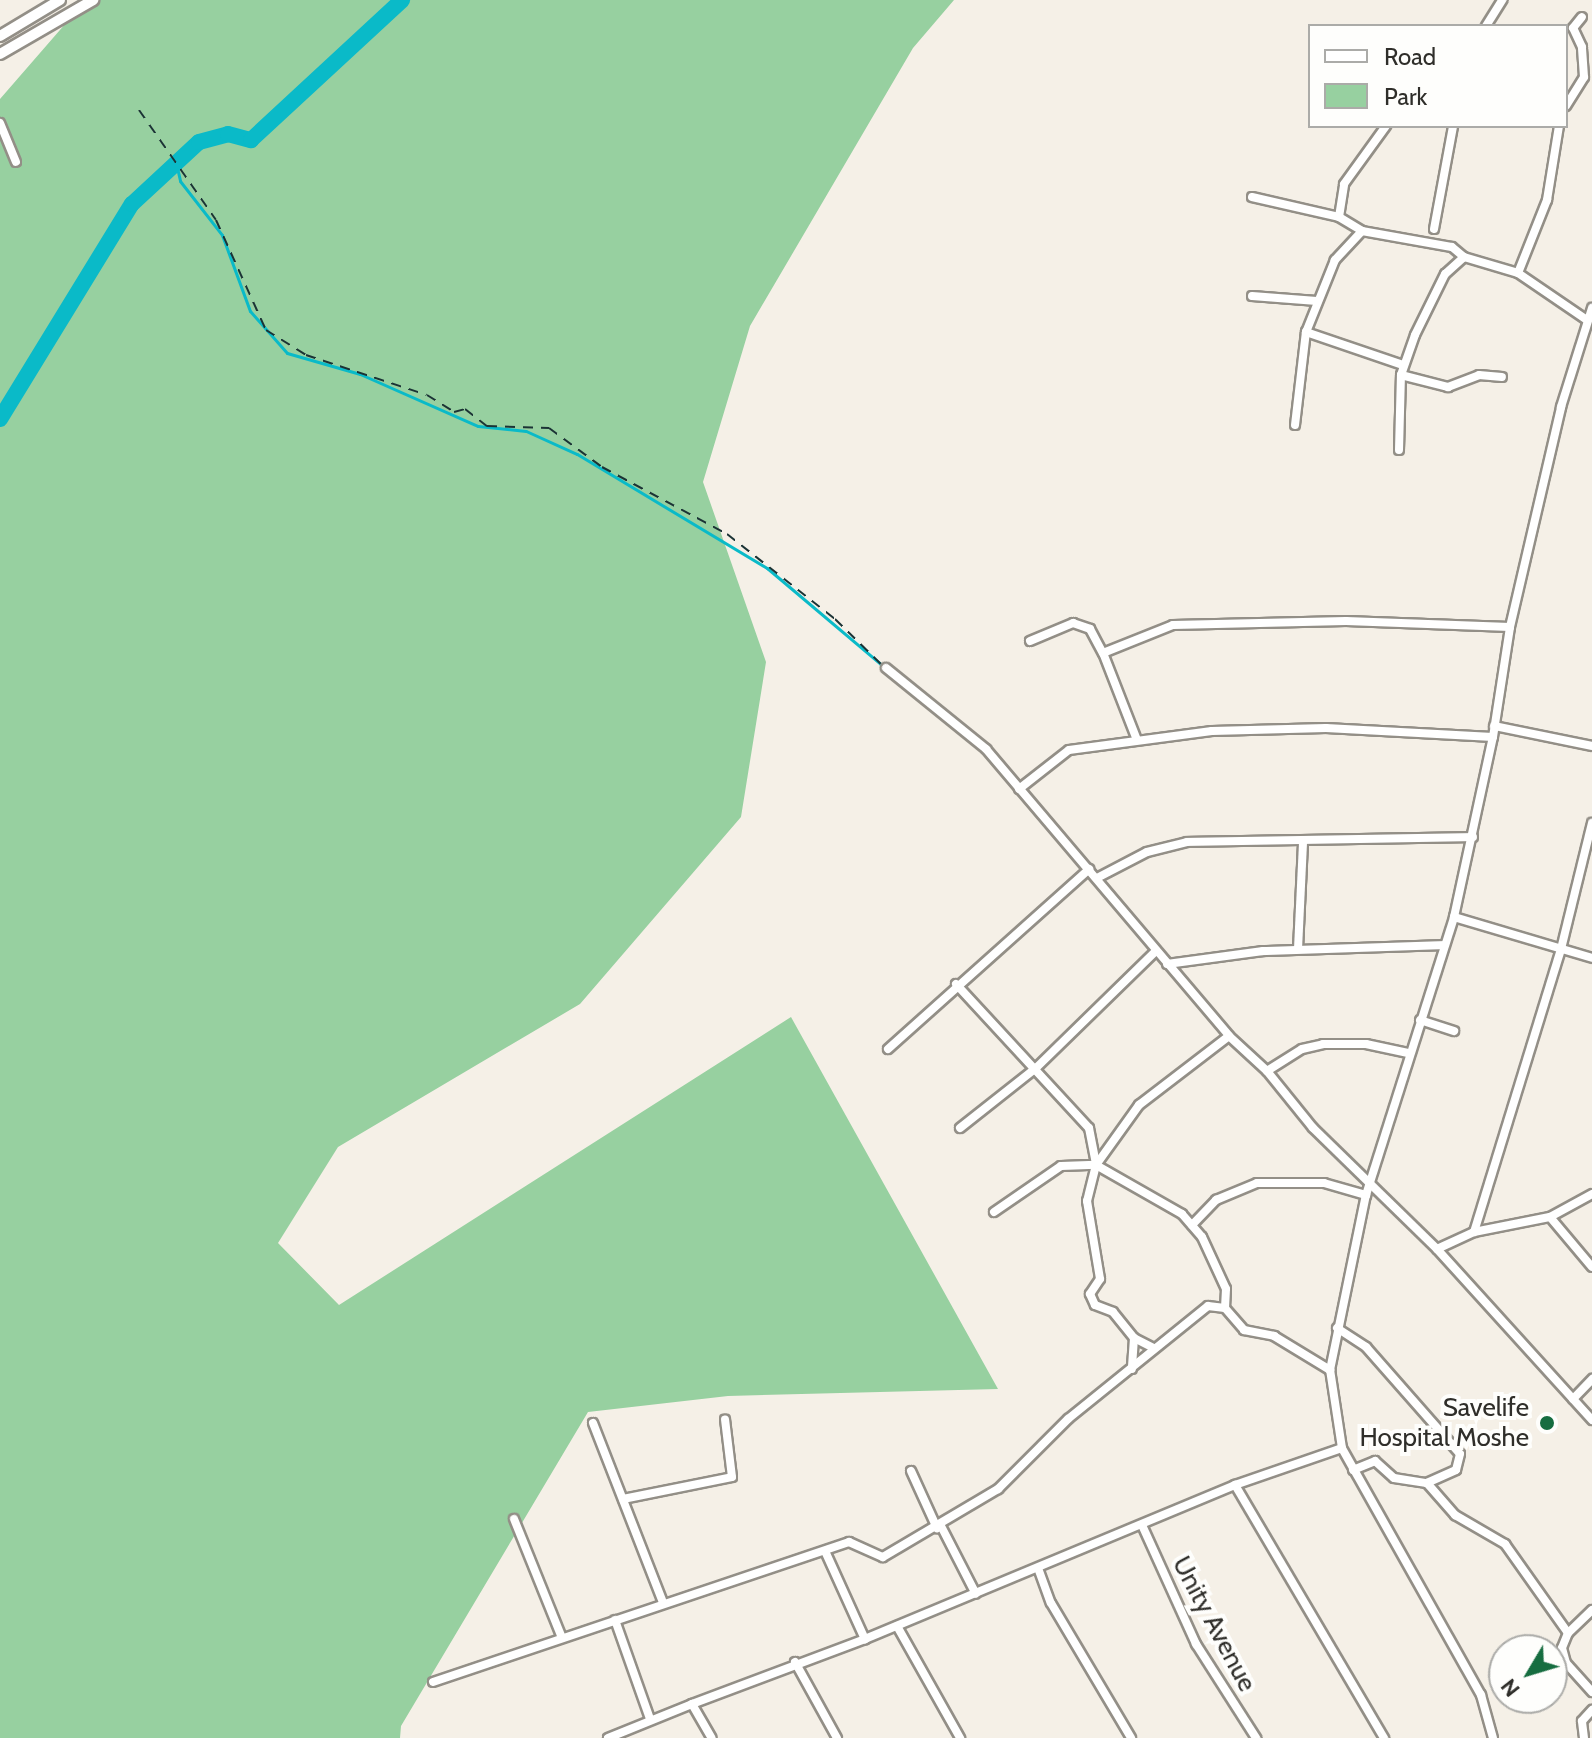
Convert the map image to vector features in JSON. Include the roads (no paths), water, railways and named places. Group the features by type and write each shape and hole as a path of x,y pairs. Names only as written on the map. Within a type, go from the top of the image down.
{"street":[{"path":"0,36 60,0"},
{"path":"0,54 93,0"},
{"path":"1487,24 1502,0"},
{"path":"1568,103 1584,77 1582,47 1573,28 1582,17"},
{"path":"0,123 16,162"},
{"path":"1339,217 1344,184 1385,128"},
{"path":"1434,229 1453,128"},
{"path":"1518,273 1547,200 1559,128"},
{"path":"1252,197 1339,217 1362,231 1452,247 1464,257 1518,273 1590,314 1561,407 1510,627 1493,737 1454,917 1442,945 1366,1195 1330,1370 1342,1448 1481,1695 1493,1738"},
{"path":"1295,425 1306,332 1335,260 1362,231"},
{"path":"1399,450 1402,370 1445,274 1464,257"},
{"path":"1252,296 1317,301"},
{"path":"1306,332 1448,387 1479,375 1502,377"},
{"path":"1030,641 1073,623 1090,629 1103,653 1137,740"},
{"path":"1103,653 1173,625 1201,623 1510,627"},
{"path":"886,668 948,714 1019,789 1229,1036 1267,1071 1313,1128 1372,1181 1437,1249 1592,1420"},
{"path":"1494,726 1592,746"},
{"path":"1019,789 1069,750 1212,731 1326,728 1493,737"},
{"path":"1474,1232 1561,949 1592,823"},
{"path":"1097,878 1147,852 1187,842 1473,837"},
{"path":"1298,949 1303,841"},
{"path":"888,1049 956,984 1089,869"},
{"path":"1454,917 1592,958"},
{"path":"1167,964 1298,949 1442,945"},
{"path":"960,1128 1036,1068 1156,951"},
{"path":"956,984 1089,1128 1096,1165"},
{"path":"1420,1020 1454,1031"},
{"path":"1154,1348 1134,1338 1090,1294 1100,1279 1087,1201 1096,1165 1139,1105 1229,1036"},
{"path":"1267,1071 1302,1049 1323,1044 1366,1044 1408,1053"},
{"path":"994,1212 1061,1166 1096,1165 1144,1196 1172,1206 1192,1225 1226,1289 1225,1308"},
{"path":"1192,1225 1216,1200 1257,1183 1324,1183 1366,1195"},
{"path":"1437,1249 1474,1232 1550,1217 1592,1194"},
{"path":"1550,1217 1592,1267"},
{"path":"433,1682 663,1603 857,1542 883,1557 939,1527 998,1489 1068,1419 1208,1306 1225,1308 1244,1330 1274,1336 1330,1370"},
{"path":"1337,1328 1366,1347 1460,1454 1456,1470 1427,1483 1394,1478 1375,1461 1353,1470"},
{"path":"1132,1369 1134,1338"},
{"path":"1573,1399 1592,1379"},
{"path":"623,1499 732,1477 725,1419"},
{"path":"593,1423 663,1603"},
{"path":"608,1738 795,1662 865,1639 1235,1485 1342,1448"},
{"path":"911,1471 976,1594"},
{"path":"1427,1483 1455,1515 1505,1544 1568,1633"},
{"path":"1235,1485 1384,1738"},
{"path":"514,1519 562,1638"},
{"name":"Unity Avenue","path":"1142,1525 1196,1644 1256,1738"},
{"path":"825,1551 865,1639"},
{"path":"1038,1568 1051,1603 1131,1738"},
{"path":"1592,1610 1568,1633 1563,1644 1566,1663 1592,1692"},
{"path":"615,1620 650,1719"},
{"path":"897,1626 960,1738"},
{"path":"795,1662 837,1738"},
{"path":"692,1704 712,1738"},
{"path":"1584,1738 1582,1721 1592,1710"}],"waterway":[{"path":"0,419 132,204 199,142 228,134 251,140 402,0"},
{"path":"176,163 180,181 222,235 250,311 287,353 360,374 478,426 526,431 577,454 767,568 883,666"}],"place":[{"name":"Savelife Hospital Moshe","path":"1547,1423"}]}
